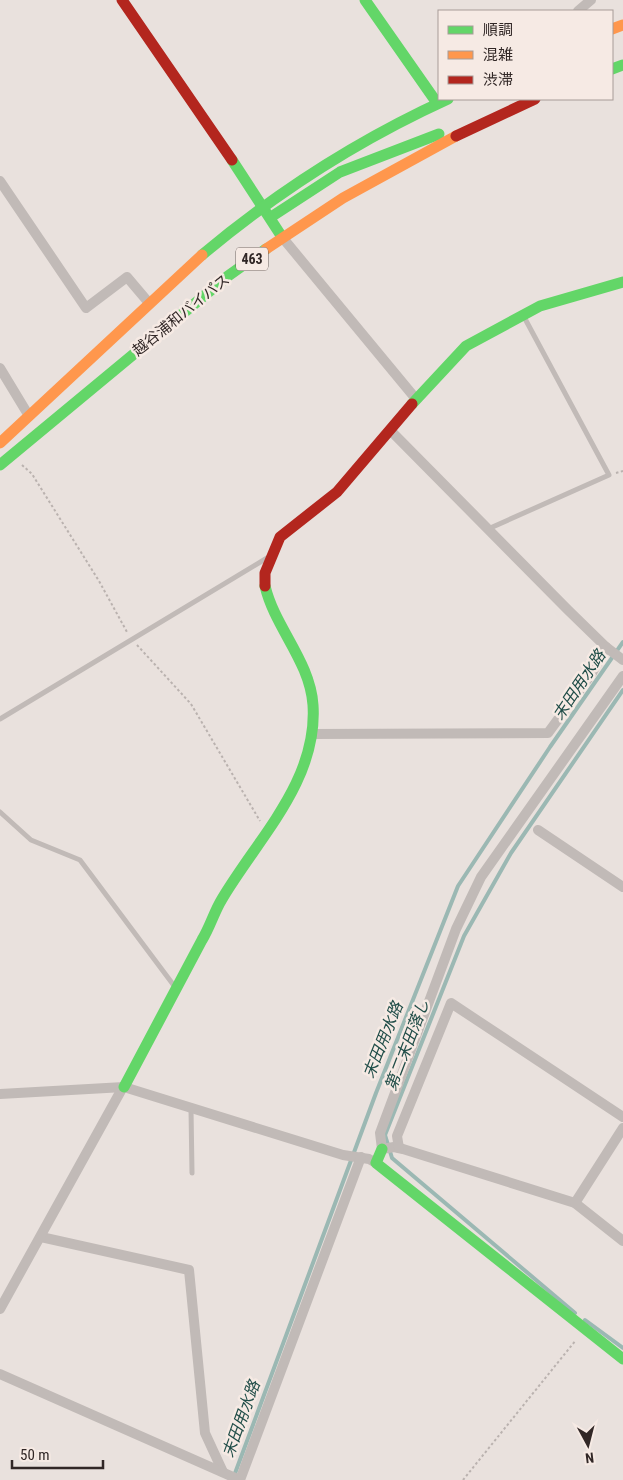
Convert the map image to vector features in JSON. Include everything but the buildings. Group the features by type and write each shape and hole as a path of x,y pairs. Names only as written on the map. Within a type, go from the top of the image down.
{"main road":[{"path":"122,0 264,206 282,237"},
{"path":"366,0 438,96"},
{"name":"越谷浦和バイパス","path":"0,465 228,276 282,237 343,198 428,150 533,100"},
{"name":"越谷浦和バイパス","path":"0,443 149,303 264,206 365,141 442,101"},
{"path":"271,218 340,172 463,124 478,126"},
{"path":"124,1087 177,990 220,900 267,833 296,785 313,734 313,703 306,674 268,599 265,573 280,537 337,492 416,399 466,346 540,306 623,282"},
{"path":"382,1149 376,1164 623,1358"}],"street":[{"path":"579,10 591,0"},
{"path":"0,181 86,308 127,277 149,303"},
{"path":"282,237 416,399"},
{"path":"0,368 29,416"},
{"path":"390,430 606,647 623,660"},
{"path":"313,734 548,734 592,673 606,647"},
{"path":"623,676 481,877 456,929 380,1133 382,1149 399,1148 575,1203 623,1241"},
{"path":"538,830 623,887"},
{"path":"399,1148 398,1136 450,1003 623,1117"},
{"path":"0,1309 124,1087"},
{"path":"0,1094 124,1087 343,1155 361,1157 376,1164"},
{"path":"575,1203 623,1128"},
{"path":"0,1374 240,1480 361,1157"},
{"path":"42,1236 189,1270 205,1433 223,1472"}],"lane":[{"path":"488,529 609,475 523,314"},
{"path":"0,719 131,638 272,555"},
{"path":"0,812 31,840 80,860 177,990"},
{"path":"191,1109 192,1174"}],"path":[{"path":"10,456 32,474 99,581 131,638 191,704 267,833"},
{"path":"463,1480 585,1328"}],"waterway":[{"name":"末田用水路","path":"234,1476 376,1093 458,886 550,747 623,642"},
{"name":"第二末田落し","path":"575,1313 392,1158 385,1135 464,936 511,853 623,690"},
{"name":"第二末田落し","path":"585,1320 623,1348"}],"traffic: fast":[{"path":"365,0 437,103"},
{"path":"613,69 623,65"},
{"path":"202,255 259,210 319,169 382,132 446,100"},
{"path":"271,217 340,172 439,134"},
{"path":"232,160 282,237"},
{"path":"0,465 228,276 266,249"},
{"path":"412,404 466,346 540,306 623,282"},
{"path":"124,1087 205,935 219,904 283,808 296,784 306,759 312,733 313,705 310,689 306,674 276,616 265,586"},
{"path":"382,1149 376,1163 623,1359"}],"traffic: slow":[{"path":"613,29 623,25"},
{"path":"266,249 343,198 456,136"},
{"path":"0,443 202,255"}],"traffic: jam":[{"path":"122,0 232,160"},
{"path":"456,136 533,100"},
{"path":"265,586 265,573 280,537 337,492 412,404"}]}
